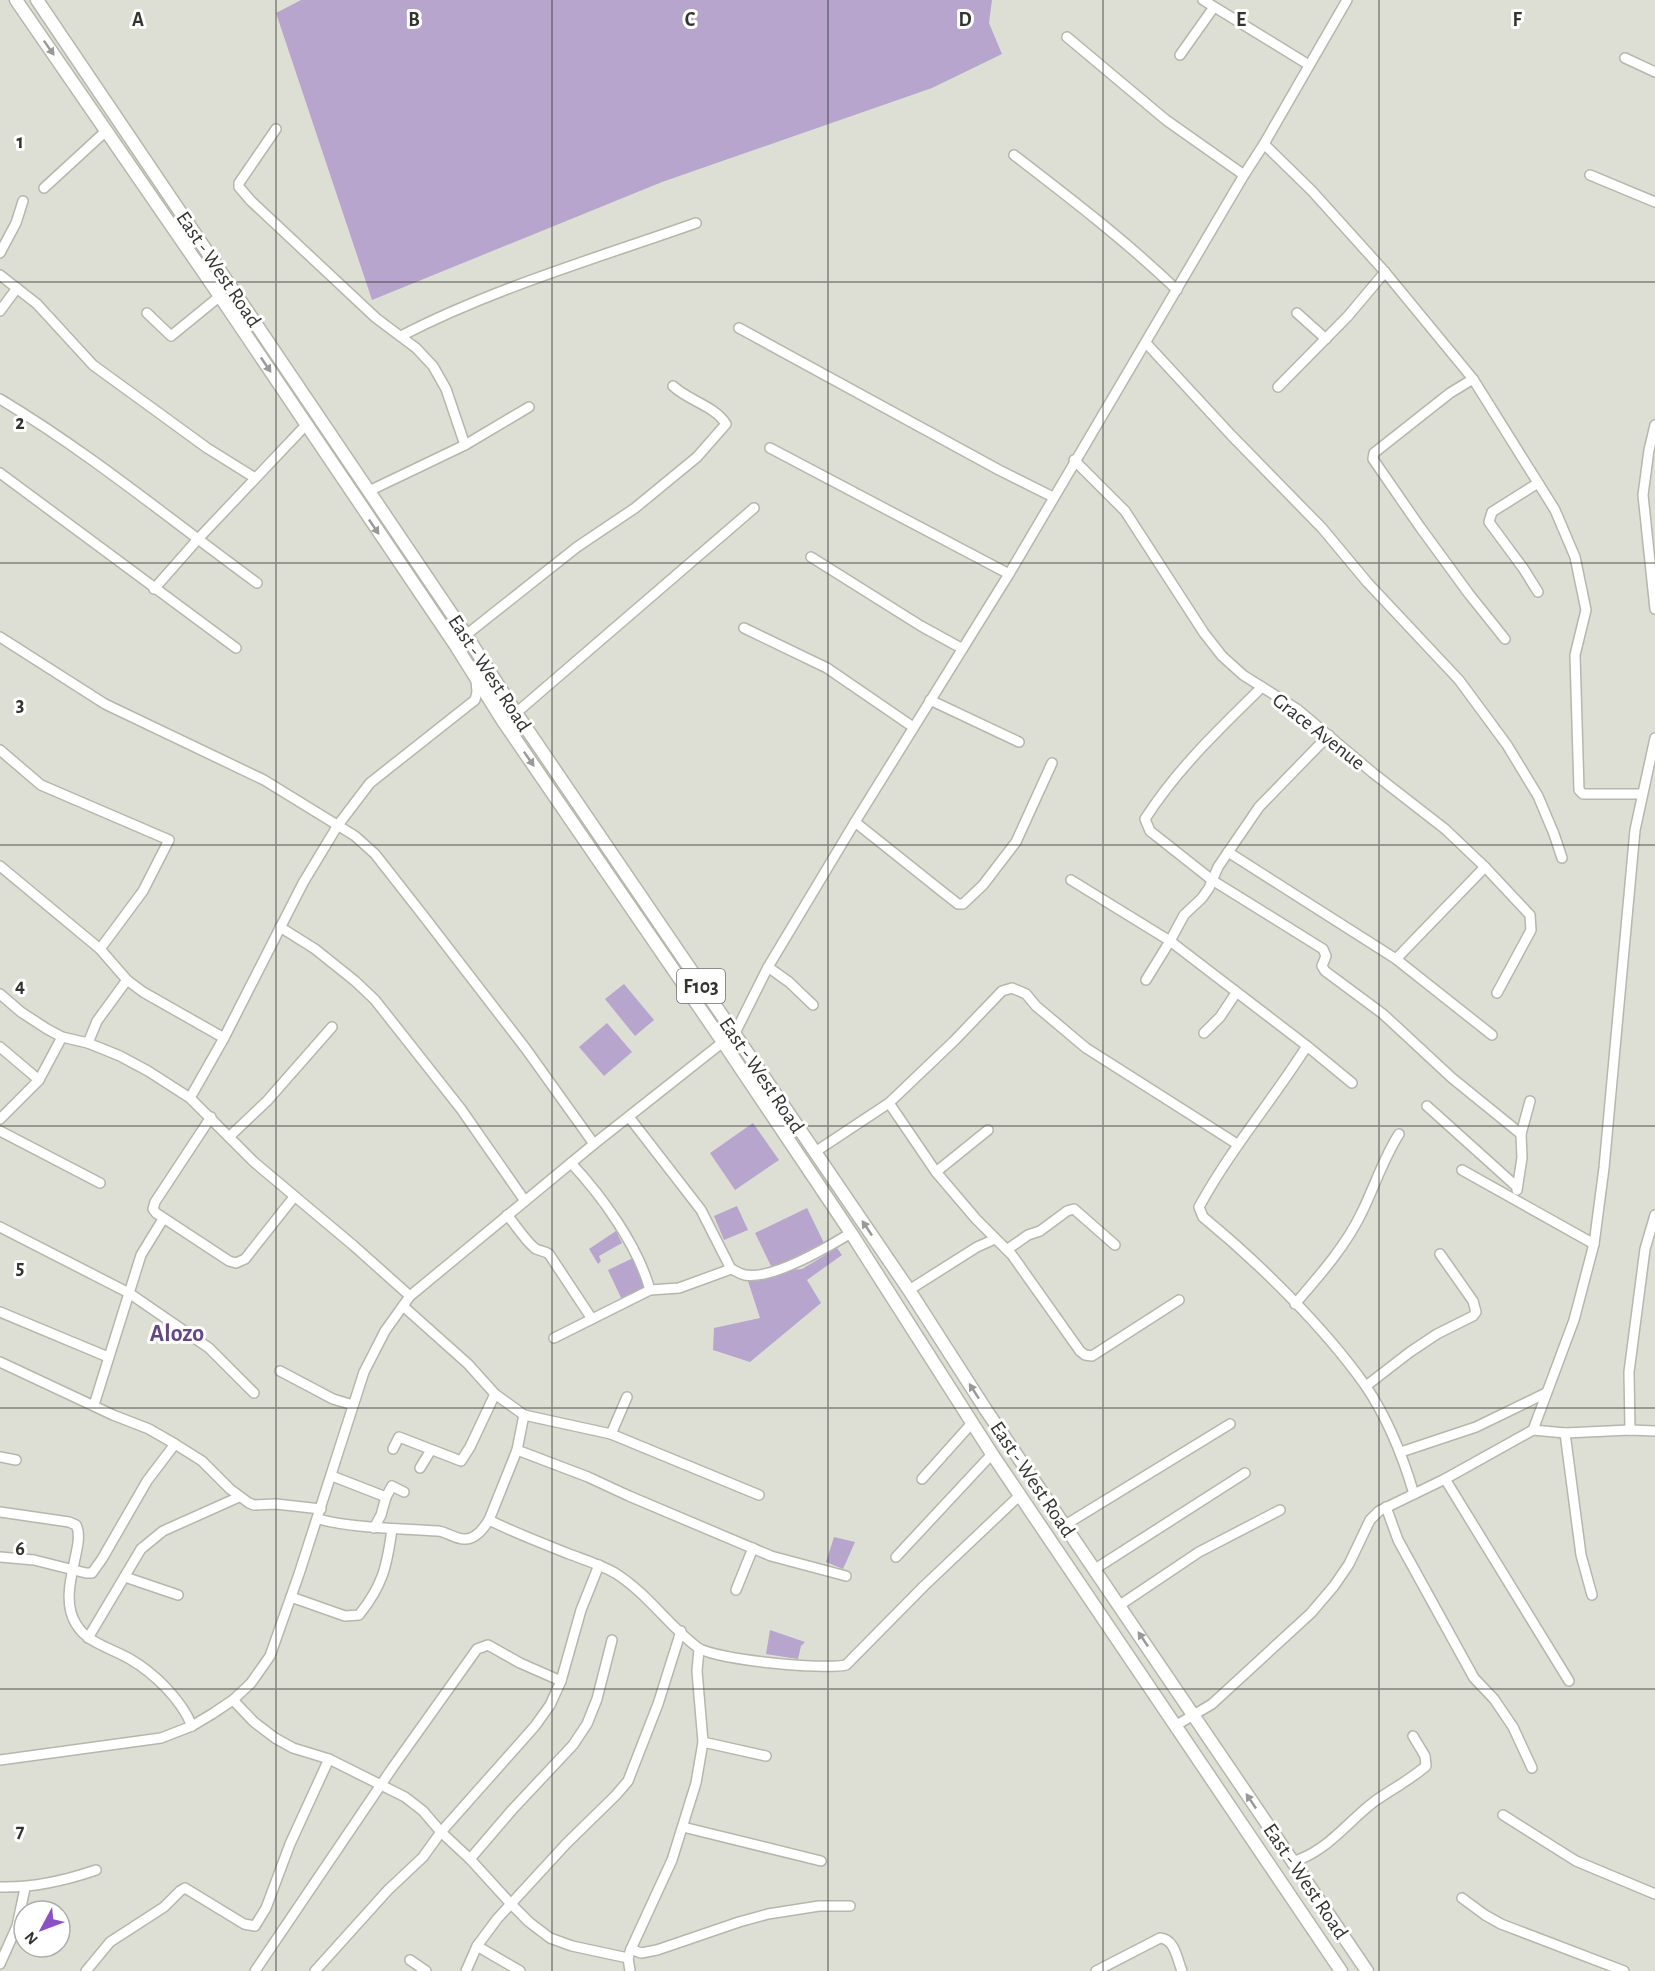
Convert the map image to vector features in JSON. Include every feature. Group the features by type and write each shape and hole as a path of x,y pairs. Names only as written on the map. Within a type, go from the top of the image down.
{"main road":[{"name":"East - West Road","path":"16,0 220,297 456,646 476,680 723,1042 851,1233 992,1454 1341,1971"},
{"name":"East - West Road","path":"38,0 466,635 516,713 909,1290 986,1410 1367,1971"}],"street":[{"path":"1203,0 1309,65"},
{"path":"734,1035 768,967 961,648 1009,573 1347,0"},
{"path":"1180,55 1214,7"},
{"path":"1067,37 1157,113 1244,176"},
{"path":"1625,58 1655,72"},
{"path":"276,129 239,183 239,188 376,318 401,336 434,366 446,389 465,445"},
{"path":"44,188 106,131"},
{"path":"1264,144 1312,191 1385,272 1473,379 1555,510 1571,548 1586,610 1575,655 1579,790 1583,794 1642,794"},
{"path":"1014,155 1149,263 1177,290"},
{"path":"1590,175 1655,202"},
{"path":"0,253 16,223 23,201"},
{"path":"401,336 434,319 591,257 696,223"},
{"path":"1278,387 1348,316 1385,272"},
{"path":"0,275 37,304 93,365 198,441 255,478"},
{"path":"0,311 17,288"},
{"path":"147,313 171,336 220,297"},
{"path":"1297,313 1326,339"},
{"path":"739,328 999,470 1053,497"},
{"path":"1146,343 1322,528 1367,582 1459,680 1507,745 1538,796 1562,858"},
{"path":"1473,379 1450,393 1374,453 1374,459 1420,527 1505,639"},
{"path":"466,635 577,547 636,508 697,457 726,424 722,416 680,393 674,386"},
{"path":"0,399 63,441 256,584"},
{"path":"369,491 465,445 530,407"},
{"path":"154,589 306,425"},
{"path":"1655,425 1643,495 1655,609"},
{"path":"770,448 1009,573"},
{"name":"Grace Avenue","path":"1074,460 1125,511 1204,633 1222,656 1243,675 1297,709 1445,829 1524,907 1532,920 1531,930 1497,993"},
{"path":"0,473 236,648"},
{"path":"1538,483 1492,512 1489,522 1538,592"},
{"path":"516,713 754,508"},
{"path":"811,557 921,626 961,648"},
{"path":"744,628 827,668 914,727"},
{"path":"0,637 105,704 264,780 355,836 375,854 526,1049 594,1144"},
{"path":"190,1098 224,1038 303,883 338,825 370,783 475,700 476,680 486,668"},
{"path":"1262,687 1205,742 1173,778 1145,819 1150,831 1212,880 1323,949 1326,956 1322,966 1325,970 1383,1014 1452,1078 1521,1134"},
{"path":"930,700 1019,742"},
{"path":"1146,980 1184,915 1202,898 1218,867 1259,807 1329,735"},
{"path":"1533,1430 1574,1320 1594,1244 1604,1168 1635,830 1655,738"},
{"path":"0,750 41,785 169,840 143,891 100,949"},
{"path":"855,822 958,904 963,904 982,885 1016,842 1052,763"},
{"path":"1228,852 1396,959 1492,1035"},
{"path":"0,866 100,949 127,980 143,992 224,1038"},
{"path":"1396,959 1485,867"},
{"path":"1071,880 1170,941 1352,1083"},
{"path":"280,927 315,949 375,1000 461,1109 525,1201"},
{"path":"768,967 789,982 813,1005"},
{"path":"88,1043 98,1021 127,980"},
{"path":"815,1152 889,1103 955,1040 1002,990 1012,988 1026,994 1036,1006 1086,1048 1237,1144"},
{"path":"1204,1034 1220,1017 1236,993"},
{"path":"0,994 21,1012 47,1029 62,1037 88,1043 120,1056 190,1098 294,1197 410,1296"},
{"path":"229,1137 267,1101 332,1027"},
{"path":"0,1119 39,1080 62,1037"},
{"path":"0,1760 161,1738 192,1726 233,1700 251,1683 266,1663 291,1597 320,1514 364,1372 385,1331 410,1296 594,1144 723,1042"},
{"path":"1307,1046 1290,1073 1237,1144 1199,1207 1200,1212 1260,1267 1327,1338 1366,1386 1401,1452 1414,1494"},
{"path":"0,1047 39,1080"},
{"path":"1517,1202 1522,1158 1521,1134 1530,1101"},
{"path":"889,1103 936,1172 995,1239 1008,1249 1085,1355 1092,1356 1179,1300"},
{"path":"1426,1106 1517,1187"},
{"path":"211,1117 155,1202 153,1209 163,1219 229,1261 236,1263 245,1259 294,1197"},
{"path":"629,1117 702,1210 731,1269"},
{"path":"936,1172 988,1130"},
{"path":"0,1131 100,1183"},
{"path":"1295,1304 1335,1255 1360,1216 1391,1146 1399,1134"},
{"path":"571,1163 614,1218 642,1268 650,1290"},
{"path":"1462,1170 1517,1202 1555,1220 1594,1244"},
{"path":"1008,1249 1028,1235 1040,1231 1067,1211 1074,1209 1115,1245"},
{"path":"507,1215 532,1246 549,1254 592,1319"},
{"path":"1629,1430 1629,1372 1646,1249 1655,1215"},
{"path":"94,1405 141,1255 163,1219"},
{"path":"0,1227 129,1293 209,1348 254,1393"},
{"path":"554,1338 650,1290 679,1288 731,1269 746,1275 781,1268 809,1257 851,1233"},
{"path":"909,1290 977,1247 995,1239"},
{"path":"1366,1386 1410,1352 1437,1334 1473,1316 1476,1312 1473,1301 1440,1254"},
{"path":"403,1306 468,1364 495,1394 524,1415 611,1434 759,1495"},
{"path":"0,1312 108,1357"},
{"path":"0,1362 113,1415 149,1429 202,1461 239,1497 254,1505 276,1504 320,1514 346,1526 441,1531 464,1539 472,1537 483,1529 489,1520 517,1450 524,1415"},
{"path":"280,1371 333,1399 353,1406"},
{"path":"1401,1452 1476,1427 1546,1393"},
{"path":"393,1449 399,1437 461,1461 495,1394"},
{"path":"611,1434 627,1398"},
{"path":"922,1479 972,1423"},
{"path":"1065,1525 1230,1424"},
{"path":"1175,1726 1212,1704 1311,1613 1349,1564 1370,1520 1379,1511 1445,1479 1533,1430 1565,1433 1655,1431"},
{"path":"1565,1433 1581,1555 1592,1595"},
{"path":"0,1557 34,1560 86,1574 95,1570 147,1481 175,1444"},
{"path":"420,1468 431,1450"},
{"path":"517,1450 588,1477 753,1548 801,1565 846,1576"},
{"path":"896,1557 992,1454"},
{"path":"0,1457 16,1460"},
{"path":"1095,1569 1245,1473"},
{"path":"332,1476 386,1497"},
{"path":"1445,1479 1569,1681"},
{"path":"374,1528 392,1486 404,1492"},
{"path":"489,1520 616,1574 635,1588 699,1649 779,1664 836,1668 846,1665 924,1586 1020,1495"},
{"path":"88,1638 141,1549 163,1531 239,1497"},
{"path":"1386,1507 1398,1540 1474,1678 1494,1699 1513,1727 1532,1768"},
{"path":"1120,1605 1199,1552 1280,1510"},
{"path":"0,1512 76,1525 79,1536 69,1594 70,1609 75,1623 88,1638 130,1659 151,1674 188,1714 192,1726"},
{"path":"291,1597 345,1616 359,1615 384,1576 392,1529"},
{"path":"736,1590 753,1548"},
{"path":"315,1971 388,1890 423,1857 441,1832 535,1726 550,1705 561,1681 579,1619 599,1565"},
{"path":"125,1577 178,1595"},
{"path":"466,1971 477,1946 511,1905 566,1844 628,1781 658,1704 681,1632"},
{"path":"470,1859 573,1745 587,1724 597,1699 612,1640"},
{"path":"255,1971 477,1649 488,1645 520,1663 561,1681"},
{"path":"630,1971 630,1953 672,1860 696,1783 703,1742 697,1671 699,1649"},
{"path":"233,1700 254,1722 275,1738 293,1748 329,1759 405,1797 423,1811 529,1922 550,1938 572,1946 641,1953 657,1950 768,1914 819,1906 850,1906"},
{"path":"1292,1862 1309,1857 1327,1845 1374,1802 1426,1766 1425,1756 1413,1736"},
{"path":"703,1742 766,1756"},
{"path":"86,1971 111,1942 164,1907 185,1888 244,1924 255,1926 266,1908 290,1844 329,1759"},
{"path":"1503,1815 1576,1861 1655,1894"},
{"path":"683,1827 821,1862"},
{"path":"0,1887 25,1888 65,1881 96,1870"},
{"path":"0,1964 17,1926 25,1888"},
{"path":"1462,1898 1501,1924 1623,1971"},
{"path":"1096,1971 1160,1938 1166,1938 1172,1944 1182,1971"},
{"path":"477,1946 520,1971"},
{"path":"410,1960 426,1971"}],"shaded area":[{"path":"301,0 992,0 989,23 1002,54 932,88 662,182 372,300 276,13"},
{"path":"624,984 654,1020 635,1036 605,999"},
{"path":"607,1023 632,1052 604,1076 579,1047"},
{"path":"753,1123 779,1160 735,1190 710,1153"},
{"path":"737,1206 748,1230 724,1240 714,1216"},
{"path":"807,1208 824,1243 772,1268 755,1233"},
{"path":"616,1231 622,1243 599,1256 601,1261 598,1264 589,1249"},
{"path":"837,1248 842,1255 807,1280 821,1303 750,1362 713,1350 714,1328 760,1318 746,1275 802,1269"},
{"path":"633,1258 647,1288 622,1300 608,1270"},
{"path":"834,1537 855,1542 843,1569 826,1562"},
{"path":"770,1630 805,1642 801,1646 798,1659 766,1654"}],"district":[{"name":"Alozo","path":"177,1333"}]}
